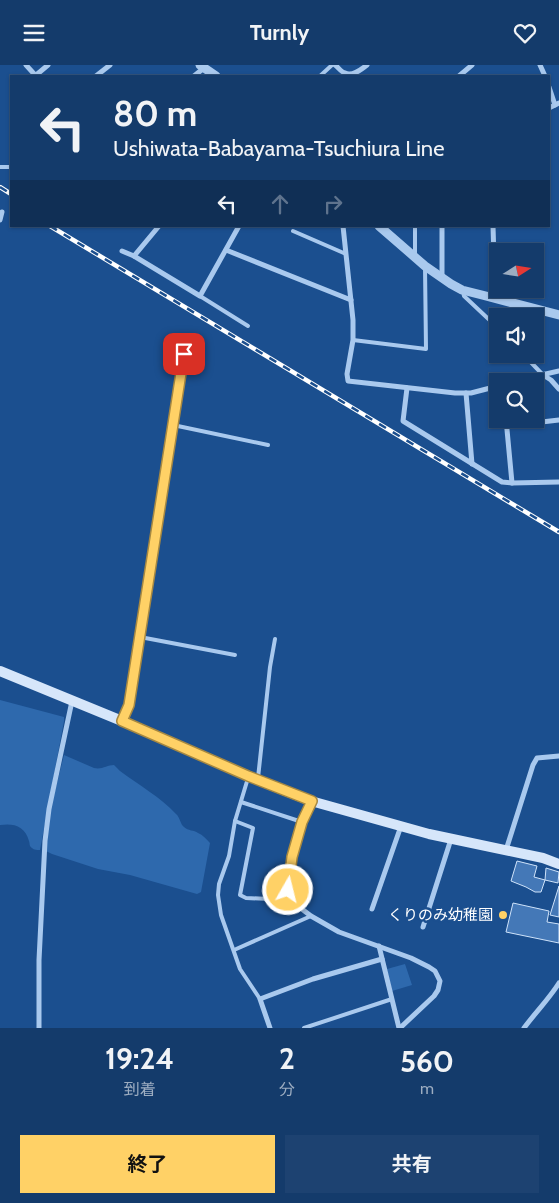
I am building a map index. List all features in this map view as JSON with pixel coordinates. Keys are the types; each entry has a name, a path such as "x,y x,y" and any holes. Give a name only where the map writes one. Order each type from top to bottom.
{"main road":[{"path":"0,671 312,801 451,839 559,863"}],"street":[{"path":"26,65 35,75"},
{"path":"37,75 48,65"},
{"path":"97,75 110,65"},
{"path":"334,65 348,74 361,70 367,65"},
{"path":"460,75 472,65"},
{"path":"202,66 215,75"},
{"path":"550,89 557,104"},
{"path":"0,220 2,212"},
{"path":"134,256 158,227"},
{"path":"122,251 134,256 200,296 238,227"},
{"path":"343,227 354,321 347,374 348,381 455,393 471,393 489,388"},
{"path":"380,227 425,267 462,289 559,315"},
{"path":"442,227 442,278"},
{"path":"493,227 494,243"},
{"path":"226,250 351,300"},
{"path":"544,375 559,371"},
{"path":"544,376 559,389"},
{"path":"407,388 403,421 472,464 502,482 559,482"},
{"path":"466,393 472,464"},
{"path":"544,422 559,420"},
{"path":"507,428 512,483"},
{"path":"39,1028 39,960 49,809 72,701"},
{"path":"506,851 533,765 537,758 559,756"},
{"path":"312,801 302,822 292,857 287,893 290,900 311,916 339,932 379,946 411,958 435,971 440,981 438,990 400,1028 379,946"},
{"path":"372,909 401,826"},
{"path":"423,927 451,839"},
{"path":"270,1028 260,999 313,979 382,959"},
{"path":"524,1028 559,983"}],"lane":[{"path":"321,75 334,65"},
{"path":"415,227 415,258"},
{"path":"293,231 346,254"},
{"path":"353,340 426,349 425,267"},
{"path":"462,289 464,296 489,320"},
{"path":"200,296 248,326"},
{"path":"122,721 129,705 186,337"},
{"path":"532,363 541,373"},
{"path":"173,425 268,445"},
{"path":"140,637 235,655"},
{"path":"260,999 240,969 221,915 218,895 219,884 229,856 235,821 241,801 253,778 275,639"},
{"path":"241,801 302,822"},
{"path":"235,821 253,828 240,895 246,898 290,900"},
{"path":"234,950 311,916"},
{"path":"304,1028 392,999"}],"shaded area":[{"path":"0,700 64,717 40,850 35,850 30,846 27,836 22,829 14,825 0,825"},
{"path":"64,755 94,768 114,765 170,808 186,828 201,835 210,843 201,892 197,894 130,875 98,869 46,851 51,807"},
{"path":"405,964 412,985 392,991 387,969"}],"building":[{"path":"517,861 537,866 534,877 545,880 541,892 535,892 511,881"},
{"path":"546,868 559,872 558,883 545,880"},
{"path":"559,886 559,917 550,915"},
{"path":"513,903 549,911 547,922 559,924 559,943 506,932"}],"railway":[{"path":"0,187 10,193"},
{"path":"52,227 559,532"}],"place":[{"name":"くりのみ幼稚園","path":"503,915"}],"route":[{"path":"184,354 129,705 122,721 248,776 312,801 302,822 292,857 288,890"}]}
